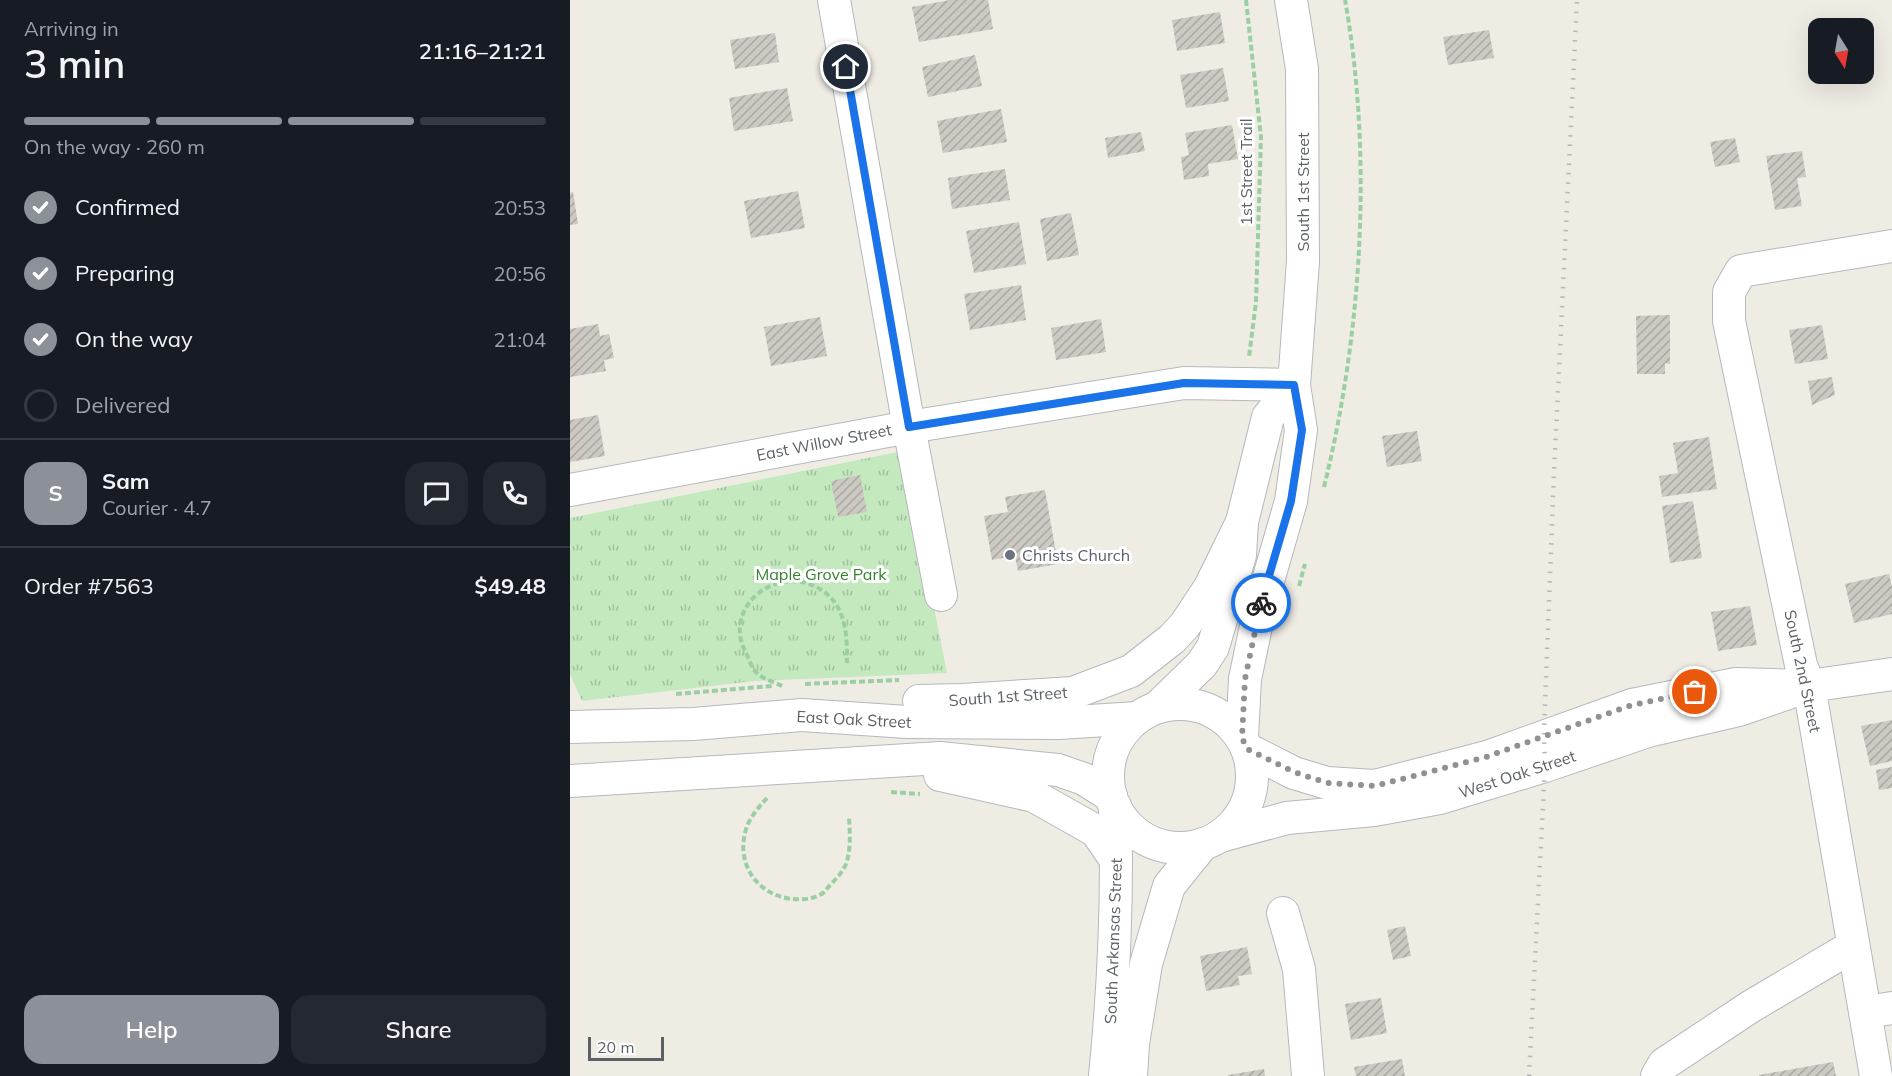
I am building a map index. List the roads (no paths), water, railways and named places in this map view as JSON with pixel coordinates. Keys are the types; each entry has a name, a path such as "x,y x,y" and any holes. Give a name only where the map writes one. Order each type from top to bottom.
{"street":[{"path":"834,0 941,595"},
{"name":"South 1st Street","path":"1244,743 1245,679 1256,623 1291,501 1302,430 1294,385 1303,261 1302,69 1291,0"},
{"name":"South 2nd Street","path":"1876,1076 1878,1010 1853,946 1809,686 1801,665 1729,321 1729,292 1741,271 1892,246"},
{"name":"East Willow Street","path":"570,490 909,427 1184,383 1294,385"},
{"name":"South 1st Street","path":"1148,713 1202,664 1213,647 1240,555 1242,522 1268,417 1294,385"},
{"name":"South 1st Street","path":"802,714 912,701 1073,693 1131,671 1185,626 1210,587 1242,522"},
{"name":"West Oak Street","path":"1244,743 1294,772 1327,783 1375,786 1486,757 1632,705 1737,684 1809,686 1892,674"},
{"name":"West Oak Street","path":"1212,840 1287,818 1374,810 1440,798 1545,766 1648,730 1739,710 1809,686"},
{"path":"1177,704 1196,706 1214,712 1230,724 1244,743 1252,768 1249,797 1235,823 1212,840 1182,848 1161,845 1142,837 1126,823 1113,801 1108,775 1112,753 1122,734 1148,713 1177,704"},
{"name":"East Oak Street","path":"570,727 693,724 802,714 942,722 1059,723 1148,713"},
{"path":"882,777 940,758 1058,770 1084,779 1113,801"},
{"path":"570,781 882,777 1034,796 1096,831 1116,860"},
{"name":"South Arkansas Street","path":"1105,1076 1113,988 1116,860 1113,801"},
{"name":"South Arkansas Street","path":"1131,1076 1133,1044 1146,964 1169,886 1212,840"},
{"path":"1283,913 1299,969 1308,1076"},
{"path":"1657,1076 1664,1064 1683,1051 1750,1007 1853,946"}],"railway":[{"path":"1529,1076 1545,766 1544,730 1554,473 1577,0"}],"place":[{"name":"Christs Church","path":"1010,555"}],"park label":[{"name":"Maple Grove Park","path":"821,574"}]}
